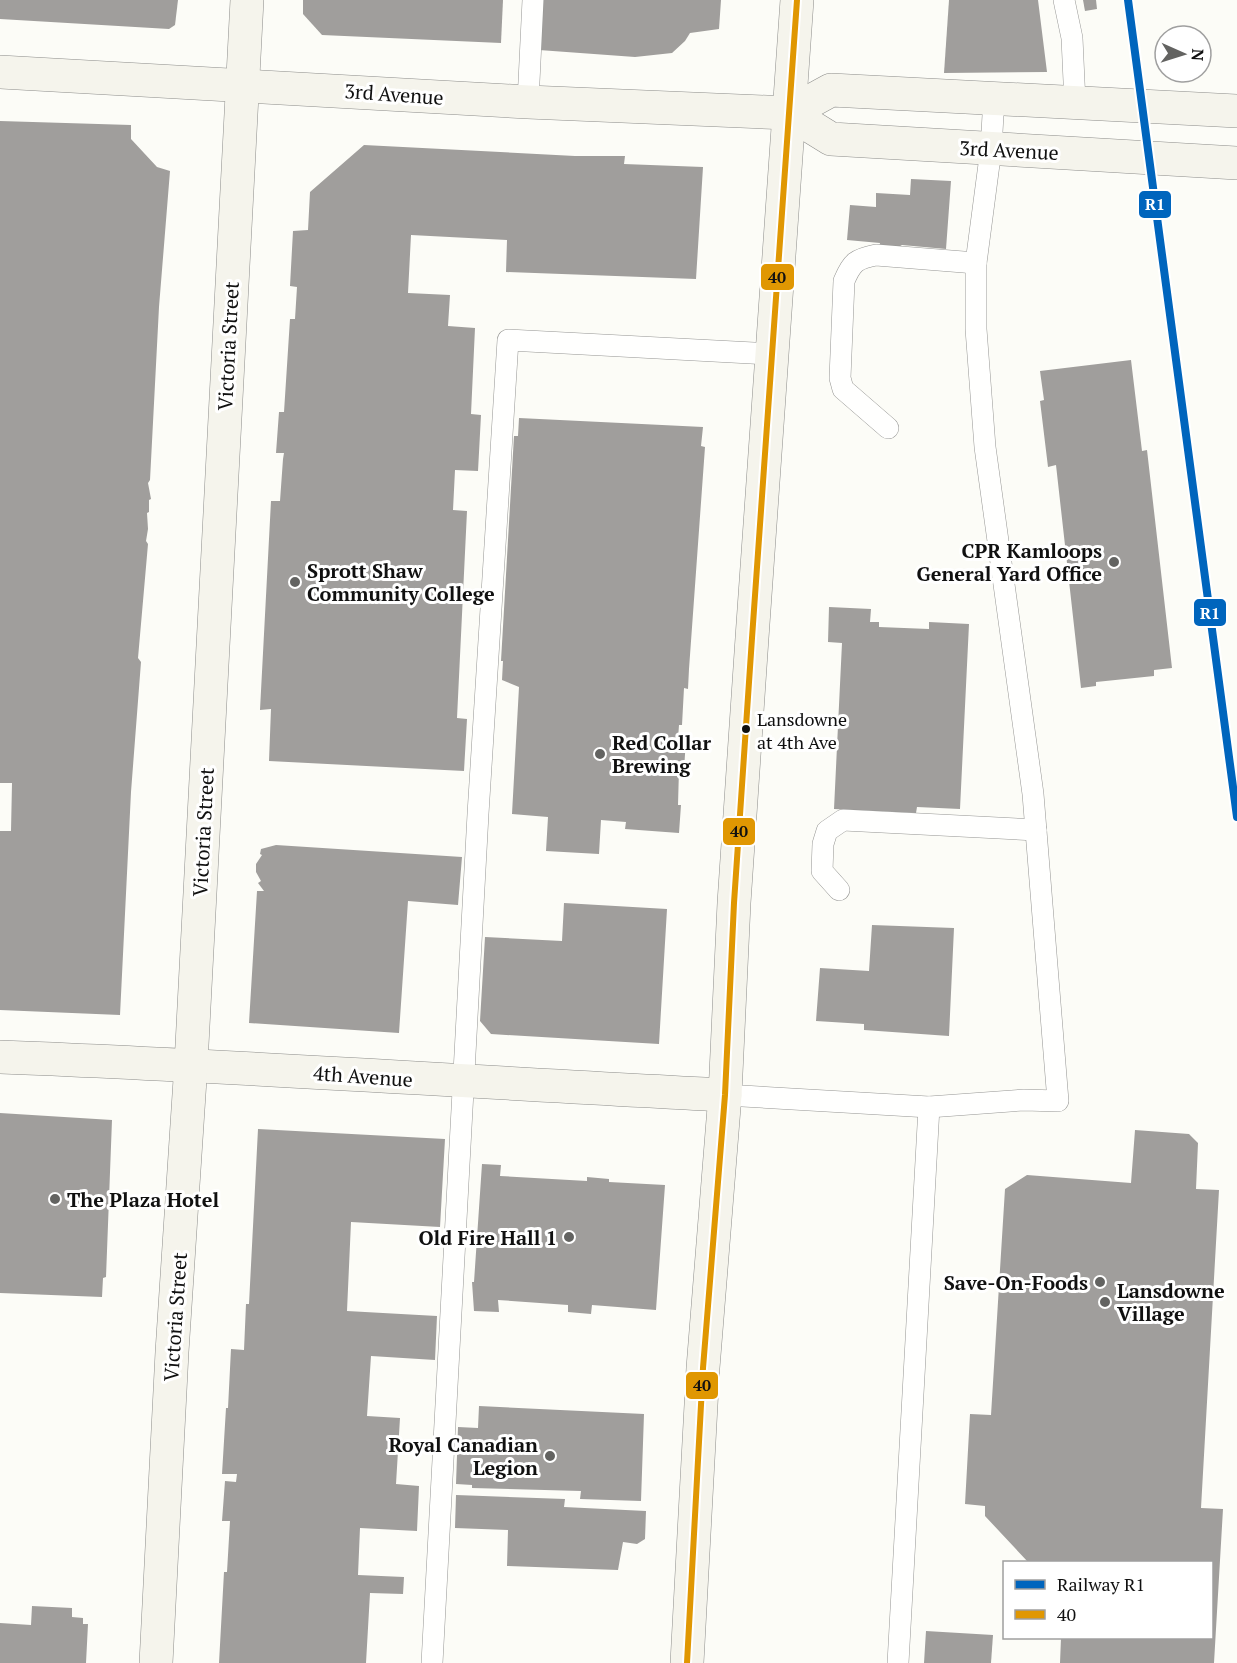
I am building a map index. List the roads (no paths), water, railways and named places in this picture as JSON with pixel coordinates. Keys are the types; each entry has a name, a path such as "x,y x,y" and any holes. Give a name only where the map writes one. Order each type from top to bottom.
{"street":[{"name":"Victoria Street","path":"156,1663 172,1352 191,1064 247,0"},
{"path":"687,1663 703,1368 725,1095 734,903 797,0"},
{"name":"3rd Avenue","path":"0,72 528,102 789,113 831,140 1237,163"},
{"path":"789,113 831,90 1237,111"},
{"name":"4th Avenue","path":"0,1057 191,1064 463,1082 725,1095"}],"lane":[{"path":"528,102 533,0"},
{"path":"1064,0 1072,38 1075,103"},
{"path":"725,1095 929,1107 1024,1100 1058,1101 1033,794 985,447 976,329 976,262 991,149 994,98"},
{"path":"888,428 843,389 840,378 844,281 850,267 861,258 876,255 976,262"},
{"path":"432,1663 463,1082 508,340 771,354"},
{"path":"839,890 822,871 823,844 827,831 843,820 1036,830"},
{"path":"898,1663 929,1107"}],"rail line":[{"name":"R1","path":"1128,0 1237,817"}],"place":[{"name":"CPR Kamloops General Yard Office","path":"1114,562"},
{"name":"Sprott Shaw Community College","path":"295,582"},
{"name":"Lansdowne at 4th Ave","path":"746,729"},
{"name":"Red Collar Brewing","path":"600,754"},
{"name":"The Plaza Hotel","path":"55,1199"},
{"name":"Old Fire Hall 1","path":"569,1237"},
{"name":"Save-On-Foods","path":"1100,1282"},
{"name":"Lansdowne Village","path":"1105,1302"},
{"name":"Royal Canadian Legion","path":"550,1456"}]}
